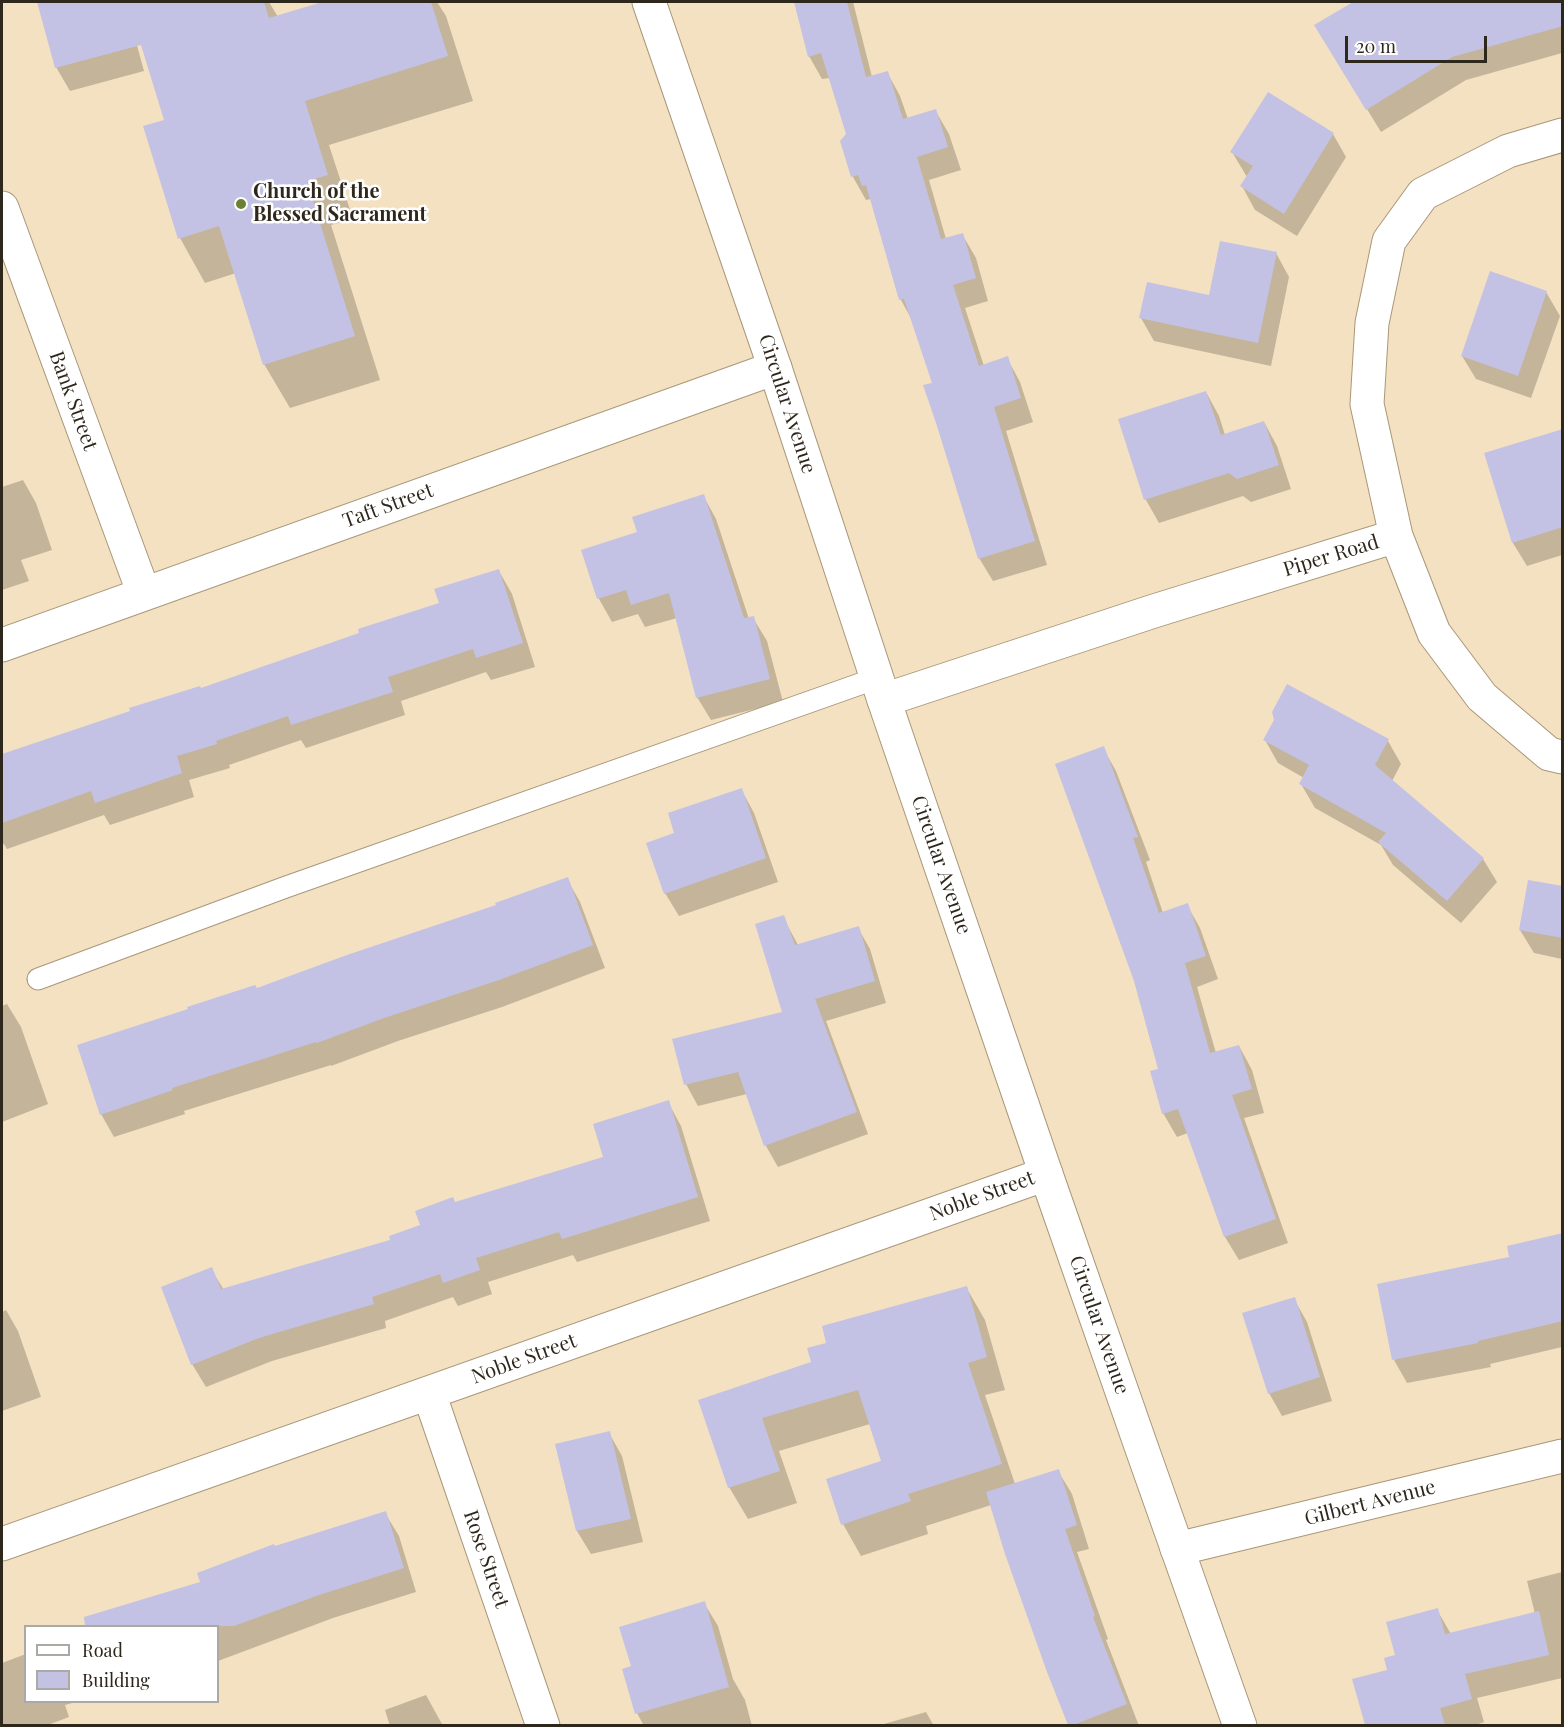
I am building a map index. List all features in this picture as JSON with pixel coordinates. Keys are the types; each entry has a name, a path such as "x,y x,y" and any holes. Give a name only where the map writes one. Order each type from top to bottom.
{"street":[{"name":"Circular Avenue","path":"649,2 775,368 881,689 1046,1174 1240,1725"},
{"name":"Piper Road","path":"881,689 1154,611 1396,536 1367,404 1372,323 1389,241 1423,194 1508,151 1563,135"},
{"name":"Bank Street","path":"2,208 144,594"},
{"name":"Taft Street","path":"2,645 775,368"},
{"path":"1396,536 1434,633 1482,697 1550,754 1563,757"},
{"name":"Noble Street","path":"2,1544 1046,1174"},
{"name":"Rose Street","path":"429,1392 543,1725"},
{"name":"Gilbert Avenue","path":"1177,1549 1563,1456"}],"lane":[{"path":"38,979 286,887 881,689"}],"building":[{"name":"Church of the Blessed Sacrament","path":"37,2 264,2 269,18 322,2 431,2 448,56 305,101 328,175 307,181 355,336 263,365 219,226 178,239 143,126 164,120 141,45 55,68"},
{"path":"794,2 847,2 866,77 888,71 903,119 936,109 948,147 917,157 941,239 963,233 976,278 953,285 979,366 1008,356 1021,398 994,407 1035,541 978,559 923,385 932,383 904,299 899,300 866,185 862,186 858,175 851,177 840,141 846,134 821,53 808,57"},
{"path":"1353,2 1563,2 1563,26 1452,57 1366,110 1314,25"},
{"path":"1268,92 1334,133 1284,214 1240,186 1253,166 1230,152"},
{"path":"1220,241 1277,252 1258,343 1139,318 1147,282 1209,295"},
{"path":"1490,271 1547,291 1518,376 1461,356"},
{"path":"1206,391 1221,435 1264,421 1279,465 1237,479 1229,473 1144,500 1118,419"},
{"path":"1563,429 1563,527 1512,543 1484,453"},
{"path":"704,494 744,618 754,616 770,679 696,698 669,593 631,605 626,590 597,599 581,550 637,532 632,517"},
{"path":"499,569 523,643 476,658 473,649 388,677 393,692 291,725 288,716 216,741 217,744 177,756 182,773 95,803 91,791 2,823 2,754 130,711 129,708 200,686 201,688 359,633 358,629 439,603 434,589"},
{"path":"1287,684 1389,739 1375,765 1484,858 1447,901 1378,842 1386,833 1299,784 1309,765 1263,740 1274,720 1272,712"},
{"path":"1104,746 1138,837 1133,838 1159,913 1188,903 1206,956 1185,963 1210,1053 1239,1045 1252,1089 1232,1095 1276,1219 1224,1237 1178,1109 1162,1114 1150,1071 1158,1069 1134,981 1055,764"},
{"path":"742,788 766,858 664,894 646,843 674,833 668,813"},
{"path":"568,877 593,945 317,1043 172,1088 173,1090 100,1115 77,1045 255,985 257,988 496,905 495,903"},
{"path":"1528,880 1563,886 1563,938 1519,930"},
{"path":"784,915 795,945 859,926 875,981 815,999 857,1112 764,1146 738,1072 684,1085 672,1039 782,1012 755,924"},
{"path":"669,1100 698,1197 562,1239 559,1232 476,1258 480,1270 443,1283 440,1274 372,1297 374,1304 259,1338 191,1365 161,1287 212,1267 221,1289 390,1240 389,1236 420,1225 415,1211 453,1197 455,1202 603,1157 593,1124"},
{"path":"1563,1233 1563,1321 1478,1341 1478,1343 1392,1360 1377,1284 1509,1257 1507,1246"},
{"path":"967,1286 987,1357 968,1363 1002,1464 908,1494 911,1501 841,1525 826,1479 881,1461 858,1390 762,1418 780,1471 728,1488 698,1400 811,1362 807,1348 826,1343 822,1326"},
{"path":"1295,1297 1320,1377 1268,1394 1242,1313"},
{"path":"610,1431 631,1519 576,1531 555,1444"},
{"path":"1059,1469 1077,1525 1065,1529 1095,1616 1093,1617 1127,1704 1073,1725 1068,1725 1047,1672 1005,1554 986,1492"},
{"path":"386,1511 404,1568 319,1595 234,1626 85,1625 84,1617 200,1582 197,1573 274,1544 275,1546"},
{"path":"705,1601 729,1687 635,1714 622,1669 631,1666 619,1627"},
{"path":"1438,1608 1445,1634 1539,1611 1549,1655 1465,1674 1472,1699 1440,1708 1445,1725 1365,1725 1352,1679 1387,1670 1384,1658 1395,1655 1386,1622"}],"place":[{"name":"Church of the Blessed Sacrament","path":"241,204"}]}
